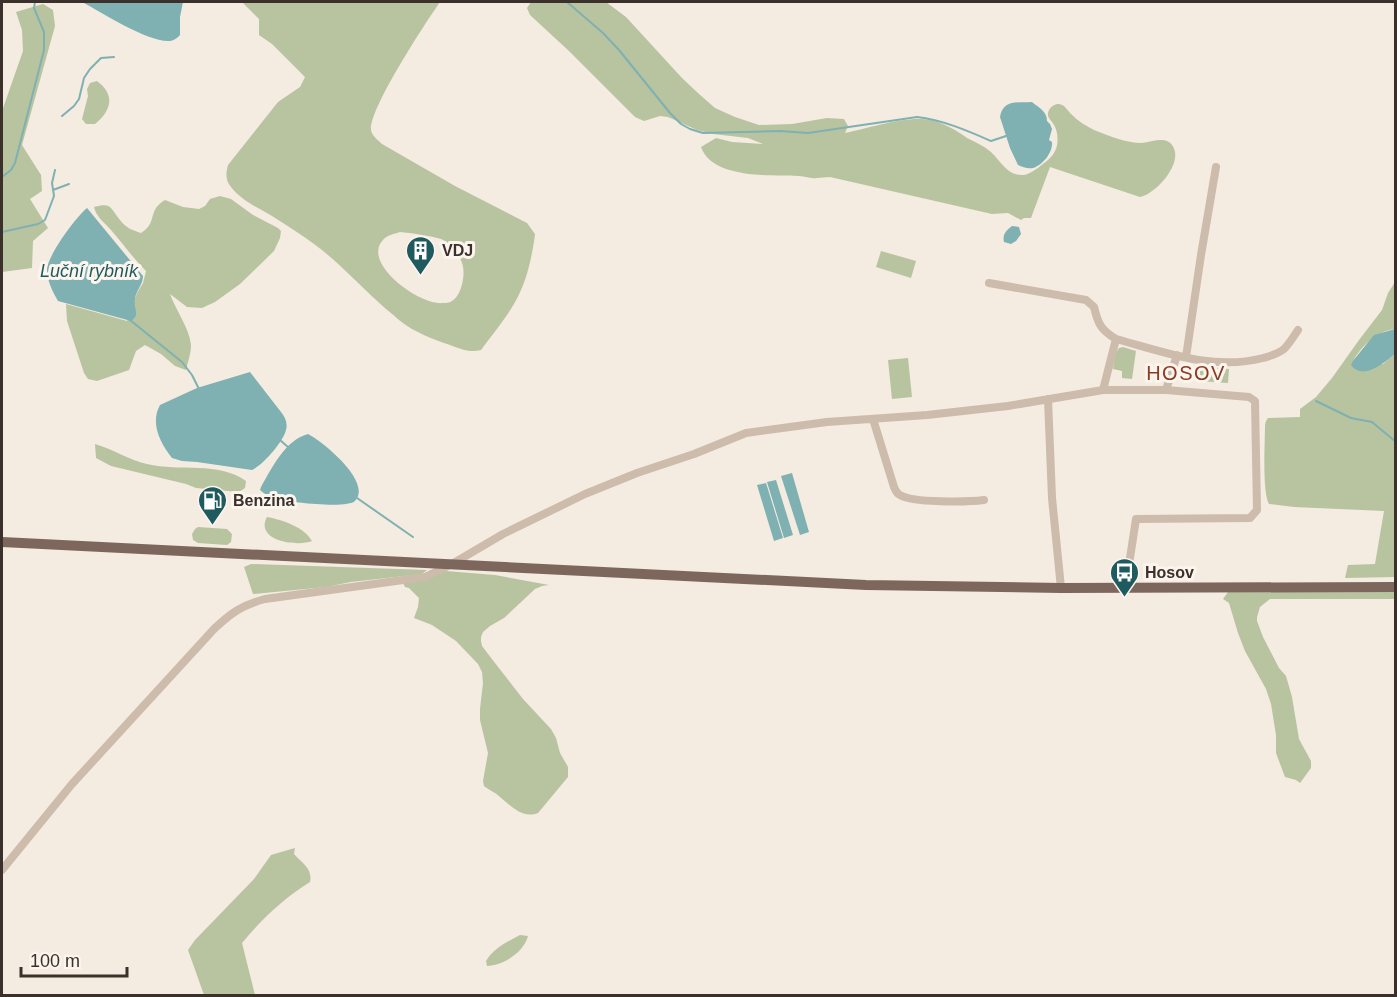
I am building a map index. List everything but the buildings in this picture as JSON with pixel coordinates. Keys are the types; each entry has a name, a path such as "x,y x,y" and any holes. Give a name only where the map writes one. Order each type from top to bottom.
{"main road":[{"path":"2,542 866,585 1061,588 1395,587"}],"street":[{"path":"1166,390 1181,356 1216,167"},
{"path":"988,283 1086,300 1094,307 1101,328 1116,339 1213,363 1233,364 1274,355 1285,348 1298,330"},
{"path":"1103,390 1116,339"},
{"path":"2,870 72,784 230,615 249,603 425,577 503,534 585,494 746,433 827,422 927,415 1008,406 1103,390 1166,390 1249,397 1255,401 1257,510 1250,518 1136,519 1130,558 1122,587"},
{"path":"1048,399 1052,498 1061,588"},
{"path":"873,419 894,488 901,496 912,499 969,502 984,500"}],"green space":[{"path":"242,2 440,2 388,86 373,119 371,130 382,144 455,186 527,223 535,234 532,255 518,298 481,350 462,349 408,327 324,251 245,200 229,184 226,176 228,165 278,102 300,87 305,77 272,44 259,35 259,19","holes":["400,232 441,239 456,252 462,263 463,278 461,289 452,301 449,303 433,302 421,298 396,281 386,271 380,260 378,249 386,237"]},
{"path":"531,2 606,2 626,17 682,78 715,108 759,125 792,124 827,118 844,119 848,126 845,133 911,119 930,120 950,127 982,146 991,152 1008,171 1023,175 1036,169 1054,153 1057,134 1048,113 1053,106 1061,104 1085,125 1112,137 1136,143 1162,140 1169,142 1175,152 1175,160 1161,184 1147,195 1140,197 1050,167 1031,218 1021,220 1008,213 992,214 830,177 758,175 729,170 717,165 707,157 701,147 716,138 732,142 763,144 748,138 697,130 668,117 660,116 644,121 635,117 530,15 527,8"},
{"path":"43,4 53,10 55,26 22,145 41,175 42,191 30,199 48,228 33,241 32,268 2,272 2,111 23,51 22,30 16,12"},
{"path":"97,81 107,92 108,108 95,124 86,124 82,119 88,96 87,89 90,83"},
{"path":"220,196 231,199 281,231 274,251 240,284 215,302 202,308 187,307 170,294 190,338 191,345 186,370 175,366 161,354 145,345 136,351 129,370 97,381 88,379 67,321 66,304 127,321 146,271 99,217 94,207 104,205 110,207 125,225 141,233 149,225 156,208 165,200 183,207 199,209 205,206 210,199"},
{"path":"881,251 916,261 911,278 876,267"},
{"path":"1395,282 1395,329 1381,333 1369,341 1351,365 1383,364 1395,354 1395,577 1345,578 1348,565 1375,564 1384,511 1269,504 1265,478 1265,425 1268,418 1300,417 1300,409 1316,397 1332,378 1382,310"},
{"path":"1119,348 1136,351 1132,379 1122,378 1122,371 1113,369 1115,354"},
{"path":"908,358 912,397 892,399 888,360"},
{"path":"1200,366 1229,369 1228,383 1199,381"},
{"path":"95,444 147,464 223,471 246,481 245,488 239,492 196,488 111,466 96,458"},
{"path":"267,517 298,528 312,541 297,543 272,537 265,525"},
{"path":"198,527 227,529 232,534 231,542 227,545 198,543 193,540 192,534"},
{"path":"251,564 427,570 422,574 253,594 244,567"},
{"path":"446,571 495,575 549,585 535,589 504,618 483,632 481,637 482,646 523,699 551,729 568,767 568,777 538,813 527,814 517,811 484,786 488,753 480,720 482,672 478,664 456,641 432,625 414,618 419,598 403,583"},
{"path":"1228,592 1395,592 1395,599 1270,599 1260,607 1257,621 1279,668 1286,676 1299,739 1311,761 1311,768 1300,783 1285,777 1276,753 1276,735 1271,704 1266,689 1245,651 1229,603 1223,599"},
{"path":"295,848 294,854 310,873 310,882 273,910 242,943 255,995 204,995 188,950 254,879 271,855"},
{"path":"520,935 528,936 517,953 500,964 487,966 486,961 493,952"}],"water":[{"path":"82,2 183,2 180,35 174,40 159,40 125,26"},
{"path":"1017,102 1032,102 1044,112 1050,124 1052,129 1049,140 1052,146 1044,161 1033,168 1025,168 1018,165 1000,117 1004,107 1008,105"},
{"name":"Luční rybník","path":"87,208 143,276 135,299 136,316 131,321 58,301 51,286 48,278 48,264 70,228"},
{"path":"1012,226 1019,227 1021,234 1011,244 1004,242 1004,237"},
{"path":"1395,329 1395,354 1379,366 1367,371 1361,371 1351,365 1374,335"},
{"path":"250,372 286,420 287,427 284,435 272,453 252,470 172,458 156,426 160,405 197,388"},
{"path":"308,434 334,453 352,473 359,493 355,501 330,505 292,502 274,498 260,490 286,448 292,442"},
{"path":"792,473 809,532 800,535 781,476"},
{"path":"776,480 793,535 784,538 767,482"},
{"path":"766,483 783,538 774,541 757,485"}],"waterway":[{"path":"2,177 11,170 15,163 44,50 44,32 34,8 35,2"},
{"path":"567,2 619,50 681,124 703,133 780,131 808,133 917,117 946,123 991,141 1006,136"},
{"path":"62,116 79,99 84,78 90,69 101,58 114,57"},
{"path":"2,232 38,224 45,220 54,196 52,183 55,170"},
{"path":"53,190 69,184"},
{"path":"130,320 182,362 199,389"},
{"path":"1316,401 1351,418 1372,422 1396,442"},
{"path":"280,440 289,448"},
{"path":"357,498 413,537"}],"place":[{"name":"VDJ","path":"421,276"},
{"name":"Benzina","path":"212,526"},
{"name":"Hosov","path":"1124,598"}],"district":[{"name":"HOSOV","path":"1186,373"}]}
